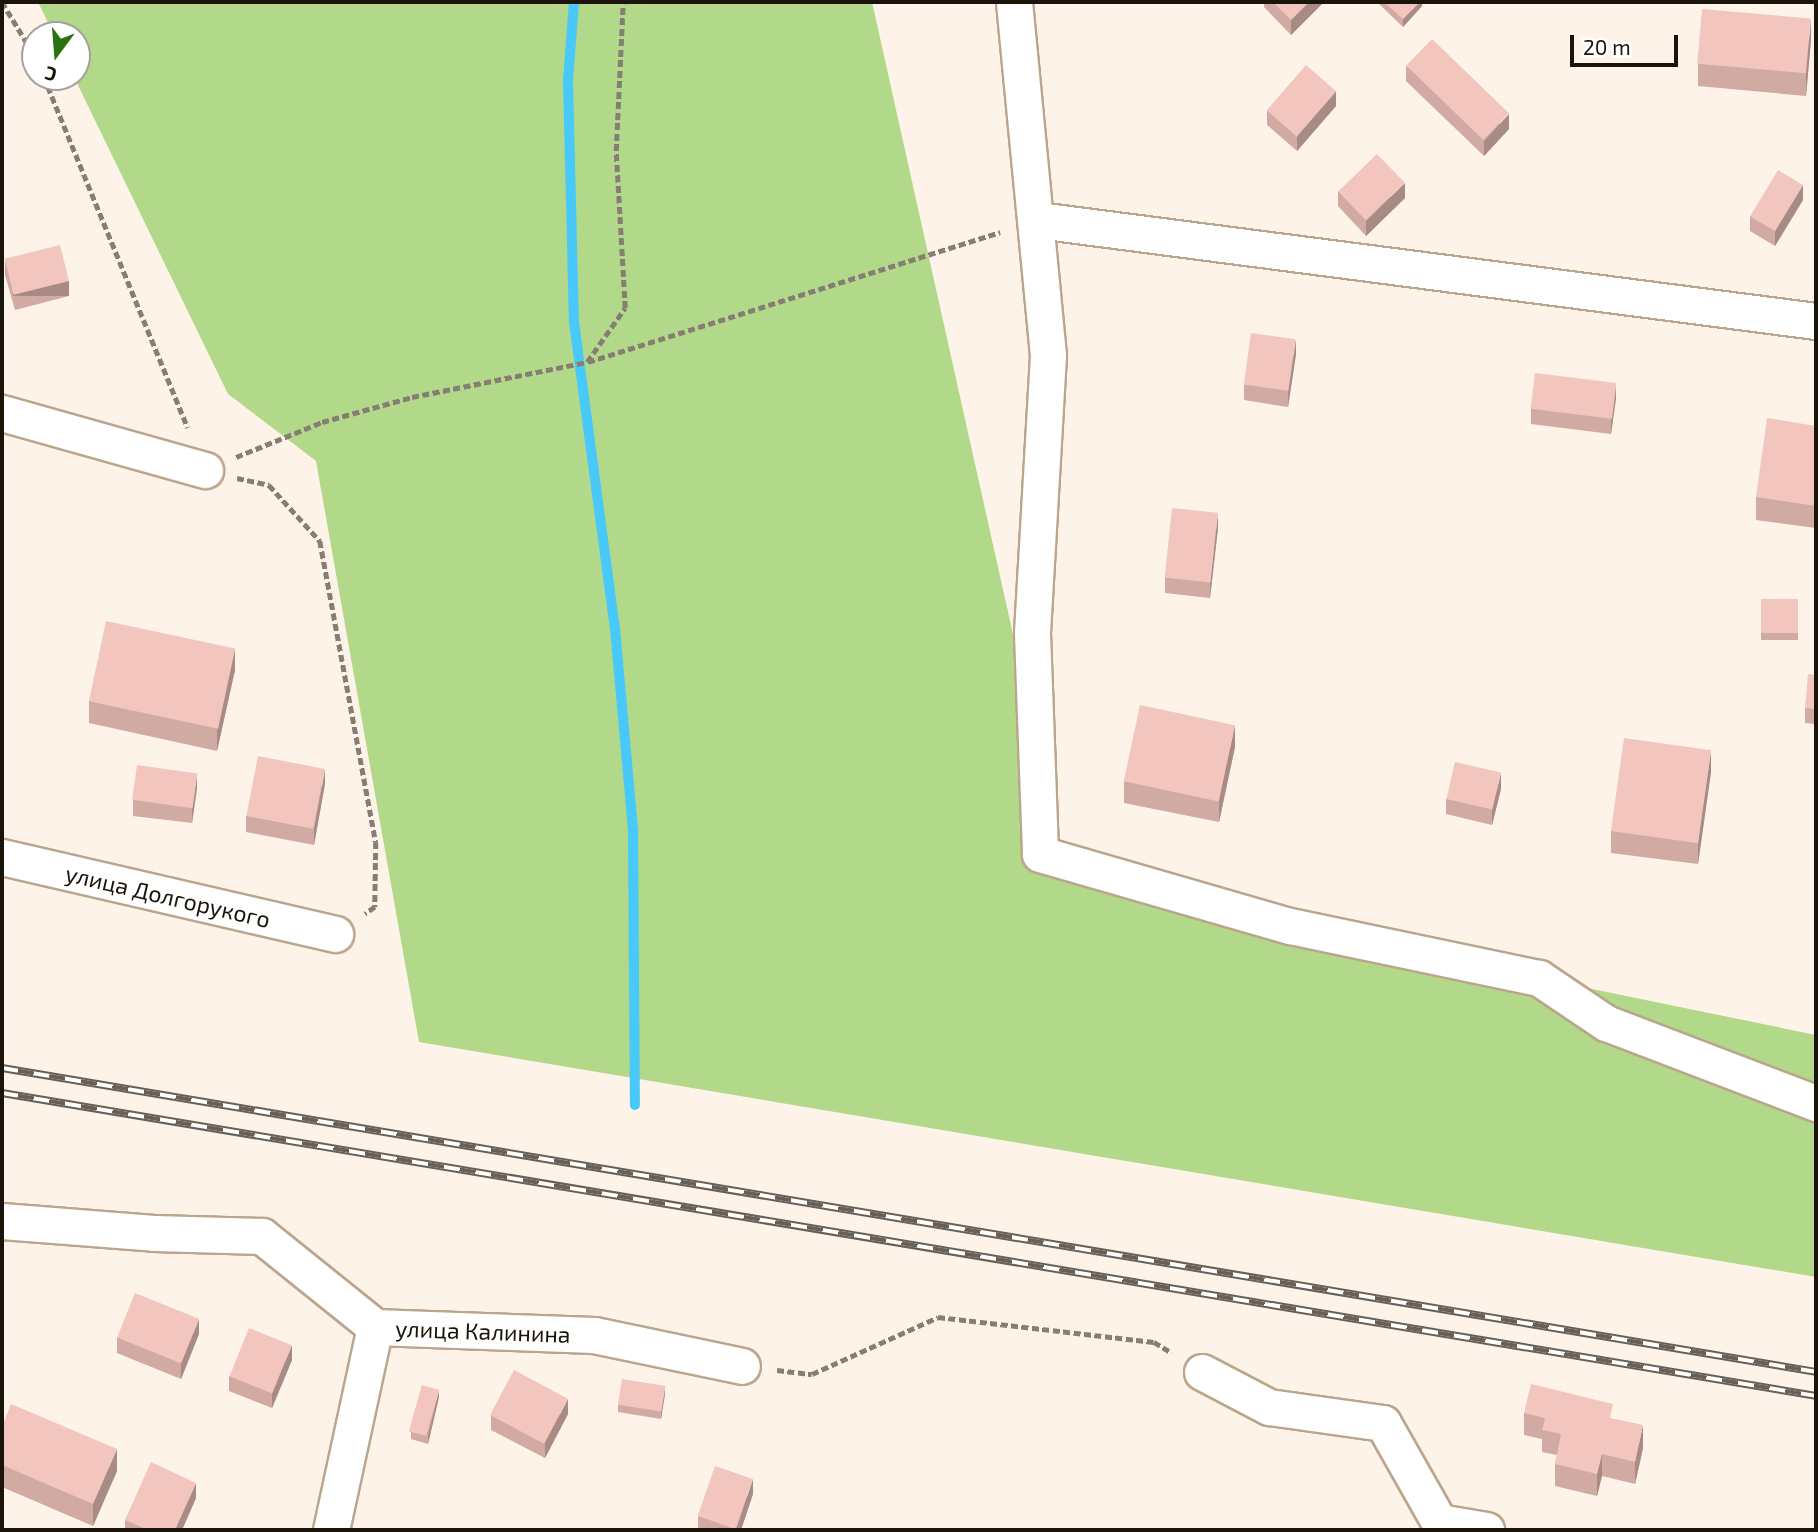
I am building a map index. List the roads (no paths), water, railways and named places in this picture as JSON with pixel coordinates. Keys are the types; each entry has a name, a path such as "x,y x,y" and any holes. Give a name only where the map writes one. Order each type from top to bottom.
{"street":[{"path":"1014,2 1038,220 1048,355 1032,633 1040,854 1290,926 1539,978 1606,1023 1816,1103"},
{"path":"1038,220 1816,321"},
{"path":"2,413 205,470"},
{"name":"улица Долгорукого","path":"2,857 335,934"},
{"name":"улица Калинина","path":"2,1221 155,1234 262,1236 375,1327 594,1335 742,1366"},
{"path":"331,1530 375,1327"},
{"path":"1202,1372 1269,1408 1383,1423 1439,1522 1486,1530"}],"waterway":[{"path":"574,2 568,80 574,322 615,628 633,831 635,1105"}],"railway":[{"path":"2,1068 1816,1372"},
{"path":"2,1093 1816,1396"}]}
